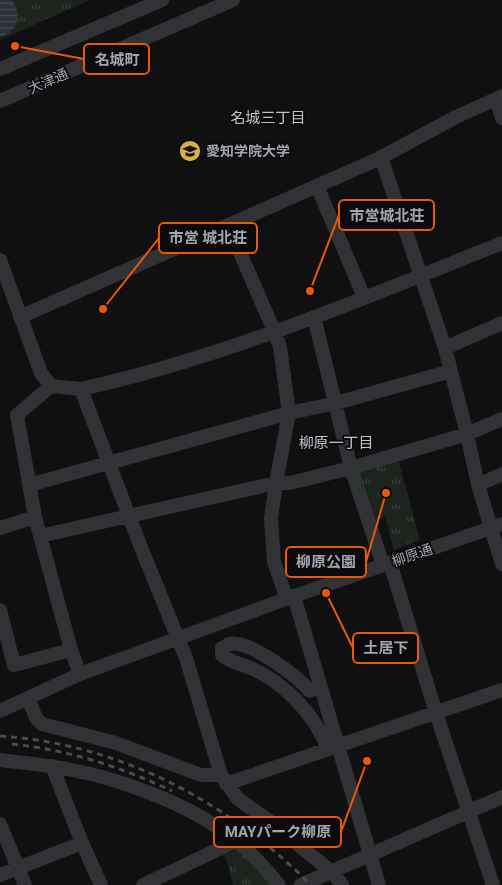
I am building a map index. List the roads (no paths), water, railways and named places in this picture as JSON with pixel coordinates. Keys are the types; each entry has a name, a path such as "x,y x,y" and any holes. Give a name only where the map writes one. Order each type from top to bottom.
{"street":[{"path":"0,69 162,0"},
{"name":"大津通","path":"0,101 232,0"},
{"path":"20,317 318,186 381,157 456,117 499,97 502,118"},
{"path":"381,157 445,348 478,485 497,526 502,564"},
{"path":"318,186 364,297"},
{"path":"228,226 280,347 289,414 271,518 274,562 291,597 333,747 379,885"},
{"path":"80,674 35,517 17,415 51,386 81,389 127,379 275,332 502,243"},
{"path":"0,260 41,373 51,386"},
{"path":"314,317 351,468 386,564 495,884"},
{"path":"445,348 502,323"},
{"path":"29,485 451,372"},
{"path":"81,389 186,658 224,779 238,799 268,820 333,872 342,885"},
{"path":"40,536 276,483 290,483 351,468 467,434 502,419"},
{"path":"478,485 502,474"},
{"path":"0,528 35,517"},
{"name":"柳原通","path":"0,711 80,674 291,597 497,526"},
{"path":"0,610 14,664 72,650"},
{"path":"316,689 304,684 288,670 262,654 242,646 230,644 222,648 222,655 228,660 254,669 270,678 300,704 333,747"},
{"path":"300,704 316,689"},
{"path":"28,698 36,718 42,724 116,743 201,775 224,779 333,747 502,690"},
{"path":"0,760 52,766 109,778 148,793 210,823 236,841 252,854 279,885"},
{"path":"52,766 82,843 101,885"},
{"path":"302,885 502,797"},
{"path":"0,824 25,885"},
{"path":"143,885 236,841"},
{"path":"0,875 82,843"}],"railway":[{"path":"0,736 44,741 87,751 129,765 169,782 207,803 244,827 311,885"},
{"path":"12,744 74,755 134,774 172,791"}],"place":[{"name":"名城町","path":"15,46"},
{"name":"愛知学院大学","path":"190,151"},
{"name":"市営城北荘","path":"310,291"},
{"name":"市営 城北荘","path":"103,309"},
{"name":"柳原公園","path":"386,493"},
{"name":"土居下","path":"326,593"},
{"name":"MAYパーク柳原","path":"367,761"}],"district":[{"name":"名城三丁目","path":"268,118"},
{"name":"柳原一丁目","path":"336,443"}]}
